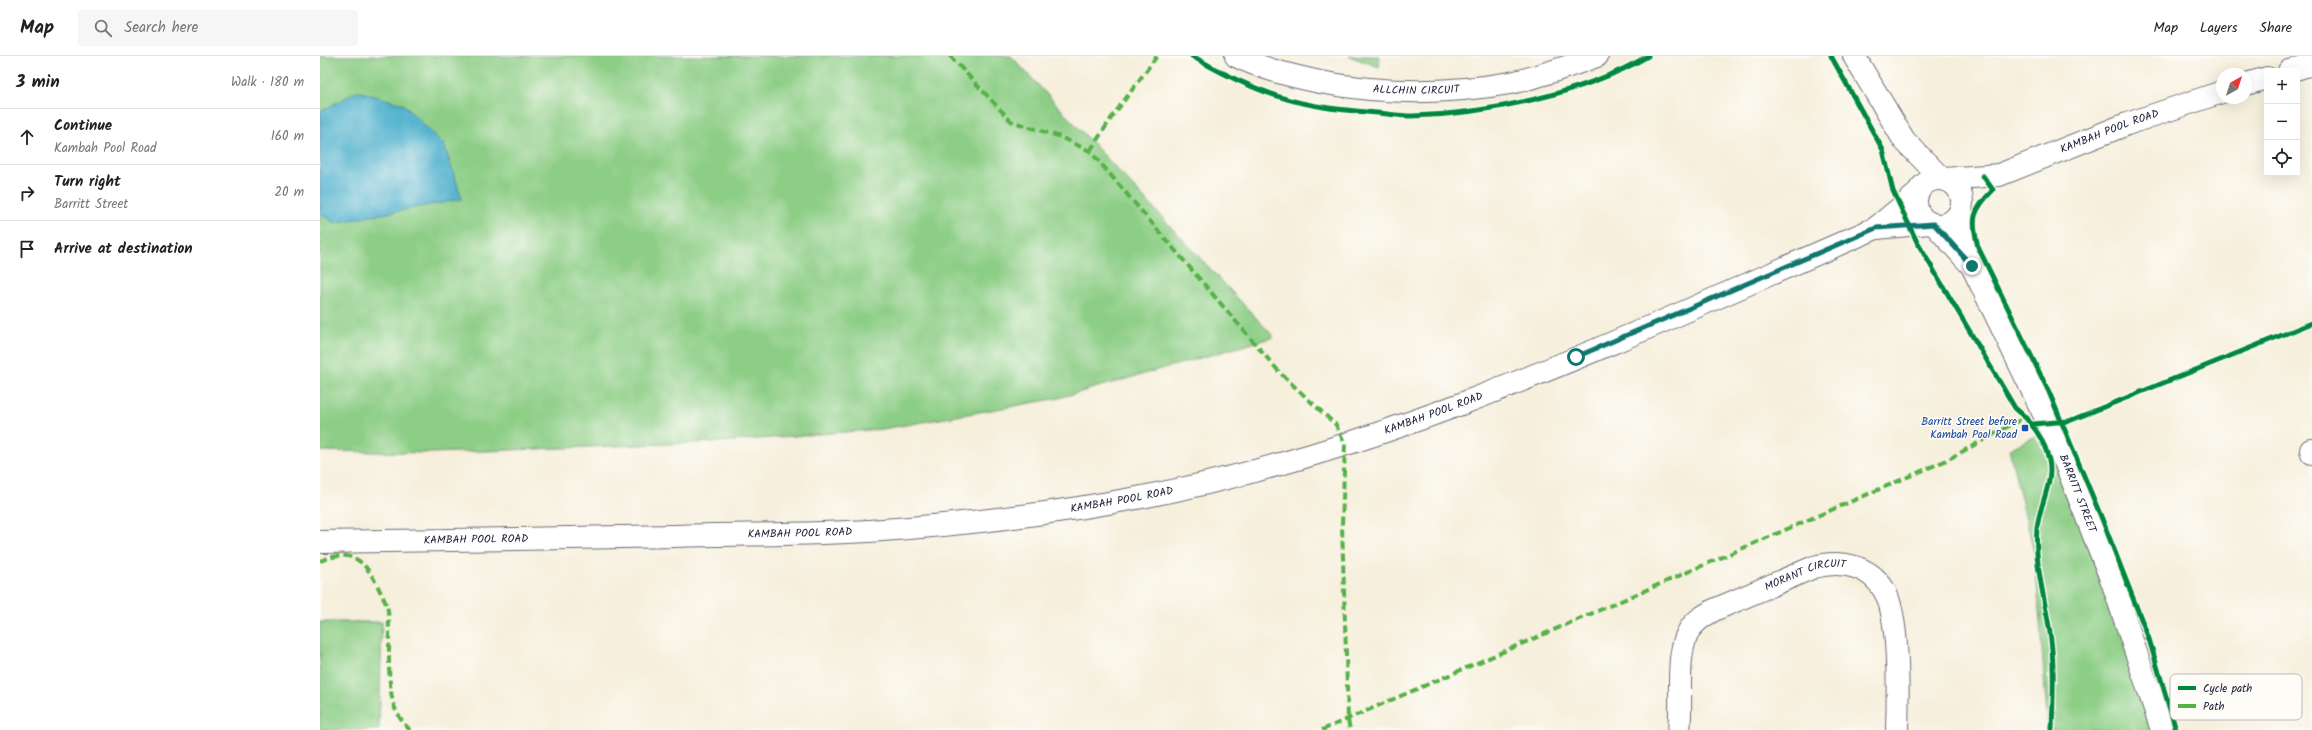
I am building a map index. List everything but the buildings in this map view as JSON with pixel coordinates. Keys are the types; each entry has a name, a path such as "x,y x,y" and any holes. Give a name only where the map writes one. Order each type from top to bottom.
{"street":[{"name":"ALLCHIN CIRCUIT","path":"1236,56 1295,77 1351,88 1389,92 1452,91 1511,82 1546,73 1597,56"},
{"path":"1854,56 1904,140 1943,179 1958,188 1961,195 1961,207 1952,221 1945,224 1932,224 1918,211 1916,204 1917,194 1904,140"},
{"path":"2299,68 2312,64"},
{"path":"2252,82 2264,79"},
{"name":"KAMBAH POOL ROAD","path":"1943,179 1999,175 2127,124 2216,94"},
{"name":"KAMBAH POOL ROAD","path":"1961,207 1999,175"},
{"path":"1917,194 1928,181 1943,179"},
{"name":"KAMBAH POOL ROAD","path":"320,542 865,531 984,522 1145,496 1256,470 1411,422 1576,357 1876,228 1917,194"},
{"name":"BARRITT STREET","path":"1961,207 1972,266 2056,439 2113,584 2162,730"},
{"name":"KAMBAH POOL ROAD","path":"1876,228 1932,224"},
{"name":"BARRITT STREET","path":"1932,224 1972,266"},
{"name":"MORANT CIRCUIT","path":"1679,730 1682,712 1681,650 1690,629 1701,617 1814,567 1845,564 1864,570 1872,576 1884,591 1891,610 1897,669 1896,730"}],"green space":[{"path":"320,56 1011,56 1274,337 1059,398 883,429 719,442 431,453 320,451"},
{"path":"1349,56 1380,56 1379,67"},
{"path":"2044,432 2117,613 2153,730 2048,730 2035,556 2009,449"},
{"path":"320,622 382,622 379,730 320,730"}],"water":[{"path":"357,91 403,104 444,145 462,199 334,223 320,213 320,112"}],"marked path":[{"path":"950,56 1011,121 1058,136 1090,151 1281,374 1336,425 1345,444 1342,525 1348,720 1350,730"},
{"path":"1090,151 1112,117 1157,56"},
{"path":"1322,730 1947,460 2018,421 2029,423"},
{"path":"320,561 331,557 349,556 363,564 374,579 387,605 388,611 389,668 393,702 400,718 410,730"}],"cycle path":[{"path":"1192,56 1244,83 1289,100 1340,109 1412,116 1471,111 1533,100 1594,81 1648,56"},
{"path":"1831,56 1883,150 1893,191 1917,242 2015,408 2036,431 2047,452 2050,477 2038,520 2036,541 2038,568 2053,657 2052,730"},
{"path":"1983,176 1993,190 1981,204 1975,216 1974,229 1978,247 2049,392 2102,519 2149,639 2170,710"},
{"path":"2033,424 2069,421 2312,323"},
{"path":"2173,720 2176,730"}],"place":[{"name":"Barritt Street before Kambah Pool Road","path":"2025,428"}],"route":[{"path":"1576,357 1876,228 1930,223 1934,224 1972,266"}]}
